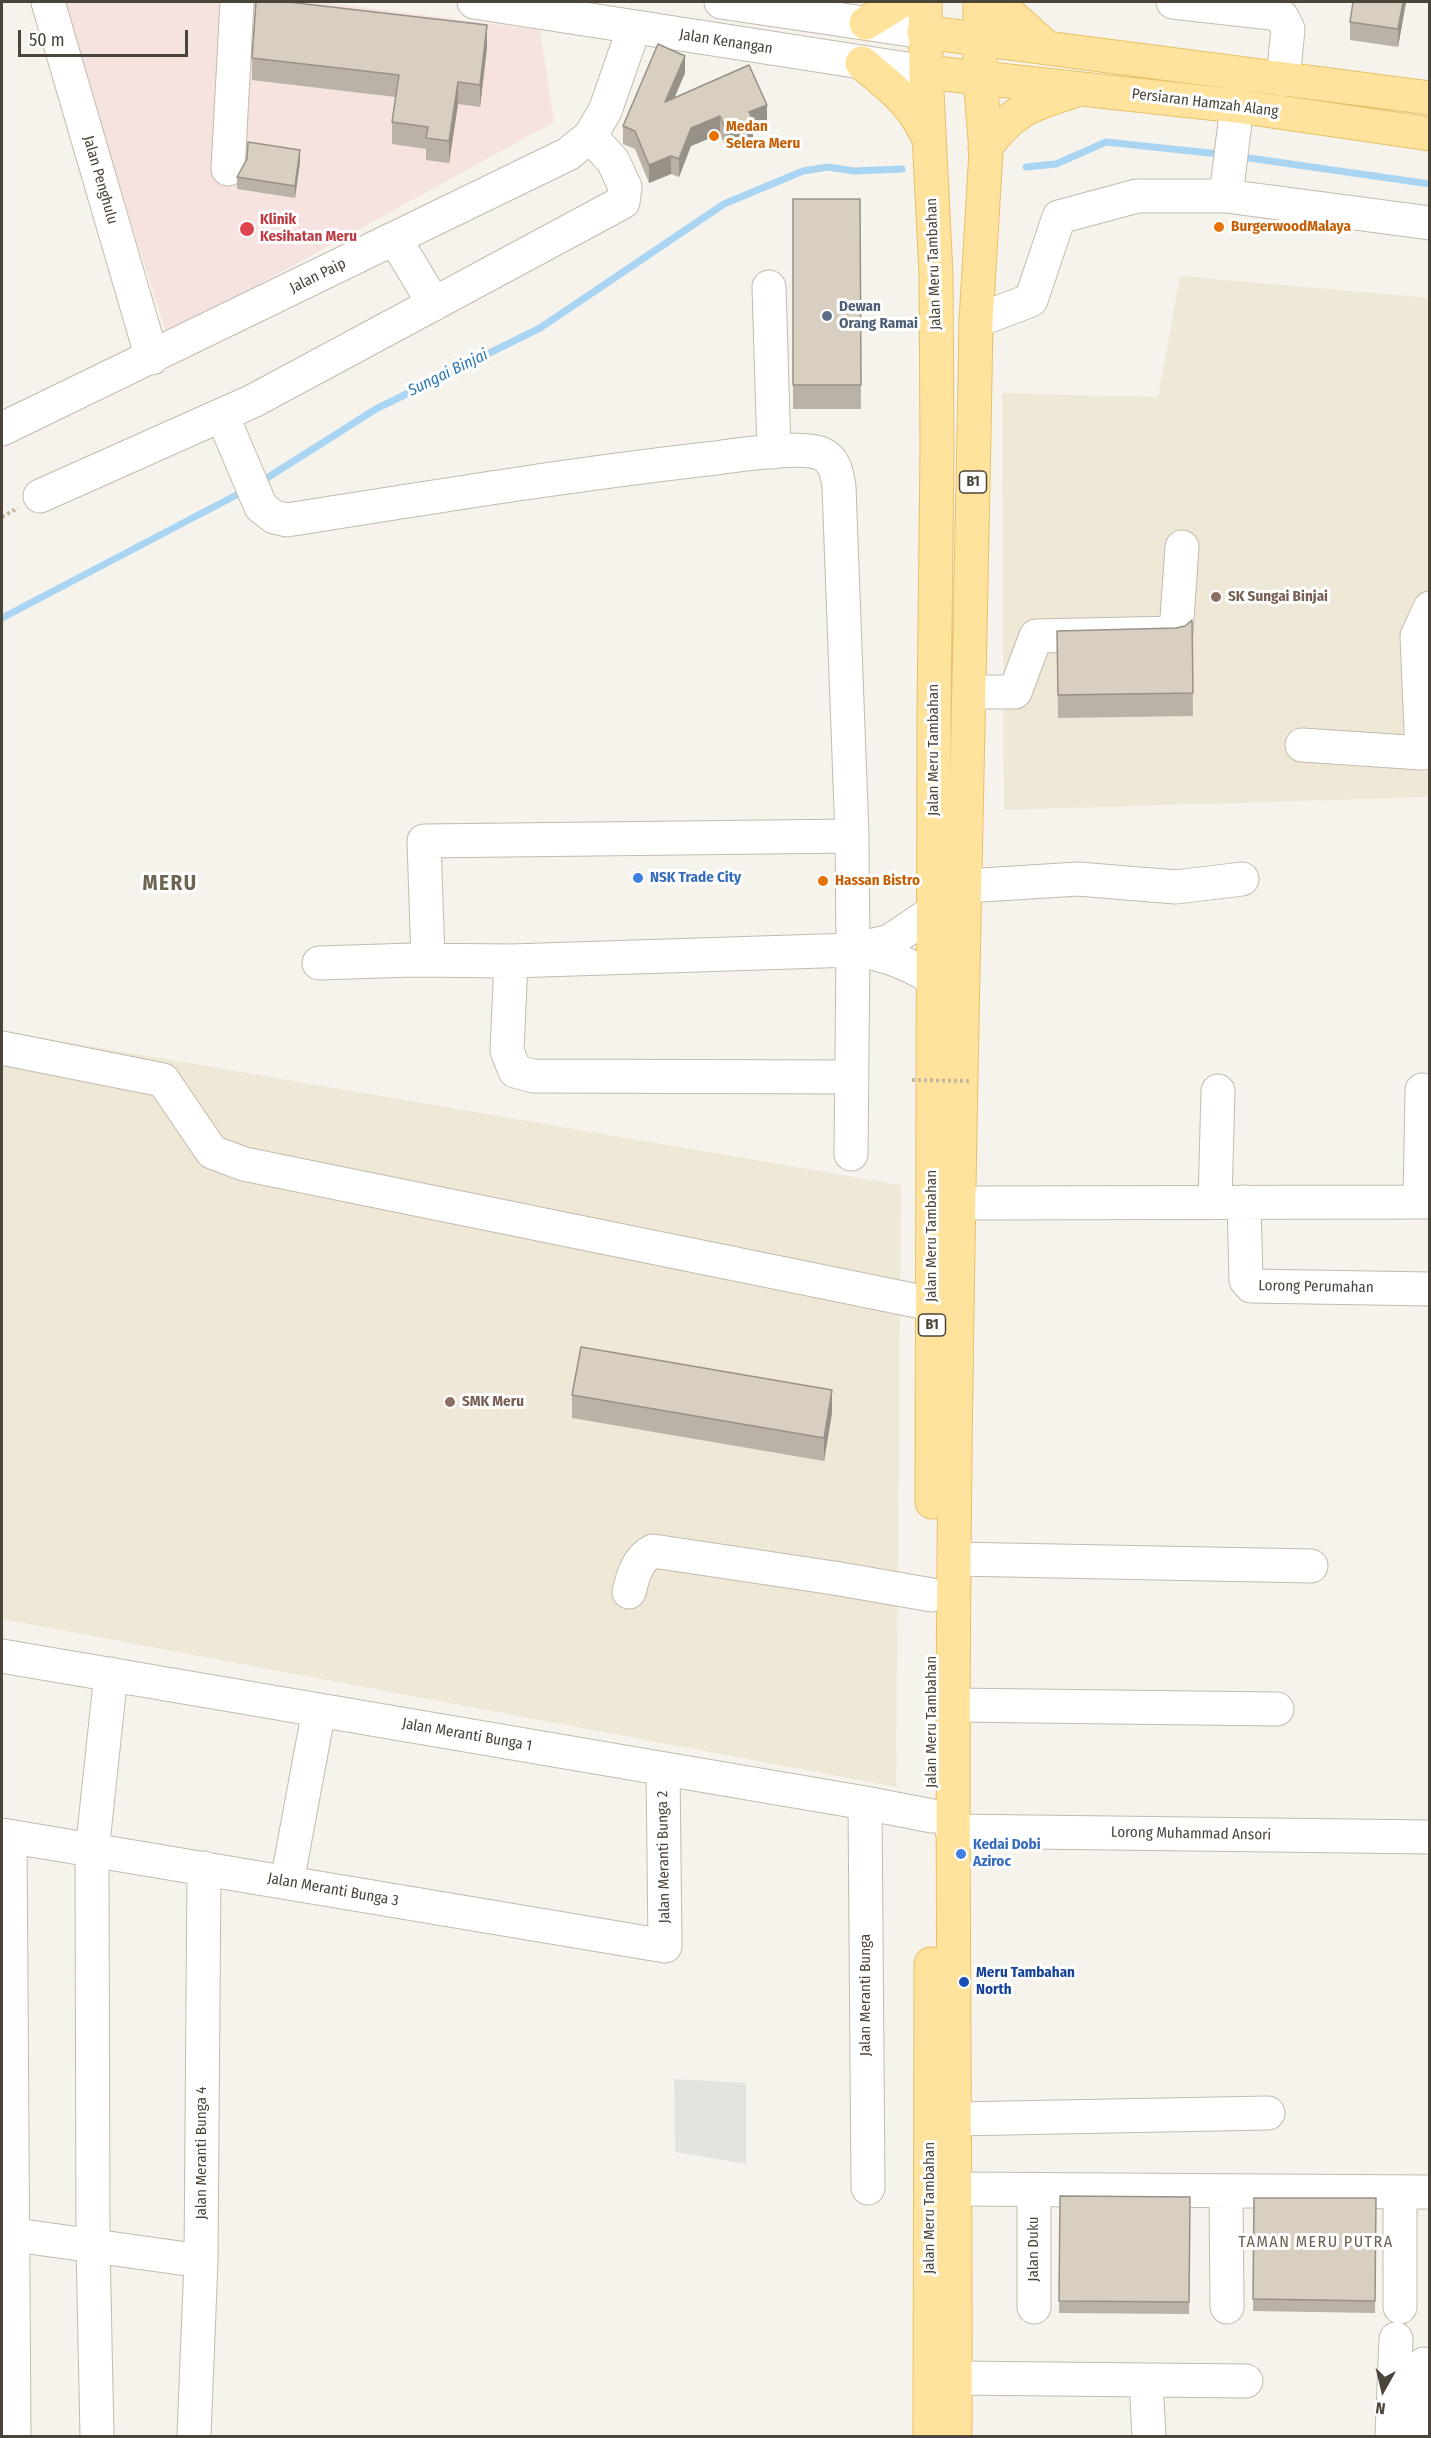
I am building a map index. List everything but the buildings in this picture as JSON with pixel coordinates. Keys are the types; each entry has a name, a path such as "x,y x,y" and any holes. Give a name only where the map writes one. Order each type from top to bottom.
{"main road":[{"path":"866,23 900,2"},
{"name":"Jalan Meru Tambahan","path":"930,2436 942,1824 952,1705 958,1203 976,321 986,149 980,79 980,2"},
{"path":"996,2 1047,48"},
{"path":"925,17 980,40 1430,98"},
{"name":"Jalan Meru Tambahan","path":"925,17 936,275 937,450 933,912 932,1595 955,2120 956,2436"},
{"path":"862,63 906,99 918,116 930,143"},
{"name":"Jalan Kenangan","path":"926,72 980,79"},
{"name":"Persiaran Hamzah Alang","path":"980,79 1084,88 1237,106 1430,134"},
{"path":"986,149 1008,120 1022,110 1084,88"}],"street":[{"name":"Jalan Penghulu","path":"48,2 152,358"},
{"path":"228,169 237,2"},
{"name":"Jalan Kenangan","path":"474,2 926,72"},
{"path":"721,2 771,5 866,23 925,17"},
{"path":"1173,2 1271,13 1282,17 1291,15 1283,80"},
{"name":"Jalan Paip","path":"2,429 568,154 590,136 605,111 634,28"},
{"path":"1227,190 1237,106"},
{"path":"40,496 253,402 623,202 625,187 613,161 590,136"},
{"path":"976,321 1031,300 1059,217 1137,196 1227,190 1430,223"},
{"path":"395,239 434,304"},
{"path":"769,287 774,452"},
{"path":"222,415 261,507 274,517 287,519 594,472 774,452 820,453 830,460 837,473 852,836 851,1154"},
{"path":"969,692 1015,692 1036,636 1176,633 1182,547"},
{"path":"1302,745 1422,753 1417,636 1430,609"},
{"path":"428,960 424,841 852,836"},
{"path":"966,886 1078,879 1176,887 1242,879"},
{"path":"853,950 890,941 933,912"},
{"path":"319,963 428,960 511,961 853,950 888,956 910,964 933,979"},
{"path":"511,961 507,1051 515,1071 533,1076 852,1077"},
{"path":"2,1048 163,1080 212,1152 244,1164 932,1304"},
{"path":"958,1203 1425,1202 1422,1090"},
{"path":"1218,1091 1230,1202"},
{"name":"Lorong Perumahan","path":"1230,1202 1246,1280 1251,1286 1430,1289"},
{"path":"629,1592 634,1572 640,1562 653,1551 932,1595"},
{"path":"954,1558 1311,1566"},
{"name":"Jalan Meranti Bunga 1","path":"2,1656 865,1803 942,1824"},
{"path":"97,2436 93,2247 92,1852 111,1674"},
{"path":"952,1705 1277,1709"},
{"path":"287,1882 319,1710"},
{"name":"Jalan Meranti Bunga 2","path":"663,1768 665,1946"},
{"name":"Jalan Meranti Bunga","path":"865,1803 868,2188"},
{"name":"Lorong Muhammad Ansori","path":"942,1824 1430,1837"},
{"path":"6,1836 8,2234 14,2436"},
{"name":"Jalan Meranti Bunga 3","path":"6,1836 665,1946"},
{"name":"Jalan Meranti Bunga 4","path":"194,2436 201,2261 204,1868"},
{"path":"955,2120 1268,2113"},
{"path":"956,2189 1415,2192 1398,2323 1392,2436"},
{"name":"Jalan Duku","path":"1034,2191 1034,2307"},
{"path":"1226,2191 1227,2307"},
{"path":"8,2234 201,2261"},
{"path":"1421,2436 1424,2364"},
{"path":"956,2378 1246,2381"},
{"path":"1146,2380 1149,2436"}],"path":[{"path":"912,1080 971,1081"}],"shaded area":[{"name":"Klinik Kesihatan Meru","path":"61,2 323,2 540,30 554,122 167,335"},
{"name":"SK Sungai Binjai","path":"1180,276 1429,298 1429,797 1004,810 1002,393 1158,397"},
{"name":"SMK Meru","path":"2,1031 901,1185 896,1787 2,1619"},
{"path":"674,2079 746,2083 746,2164 675,2152"}],"waterway":[{"path":"1026,167 1056,164 1106,142 1219,154"},
{"path":"1242,157 1430,184"},
{"name":"Sungai Binjai","path":"259,483 376,409 540,328 724,204 803,171 828,167 854,171 902,169"},
{"name":"Sungai Binjai","path":"2,618 244,491"}],"place":[{"name":"Medan Selera Meru","path":"714,136"},
{"name":"BurgerwoodMalaya","path":"1219,227"},
{"name":"Klinik Kesihatan Meru","path":"247,229"},
{"name":"Dewan Orang Ramai","path":"827,316"},
{"name":"SK Sungai Binjai","path":"1216,597"},
{"name":"NSK Trade City","path":"638,878"},
{"name":"Hassan Bistro","path":"823,881"},
{"name":"SMK Meru","path":"450,1402"},
{"name":"Kedai Dobi Aziroc","path":"961,1854"},
{"name":"Meru Tambahan North","path":"964,1982"}],"district":[{"name":"MERU","path":"170,884"},
{"name":"TAMAN MERU PUTRA","path":"1316,2243"}]}
